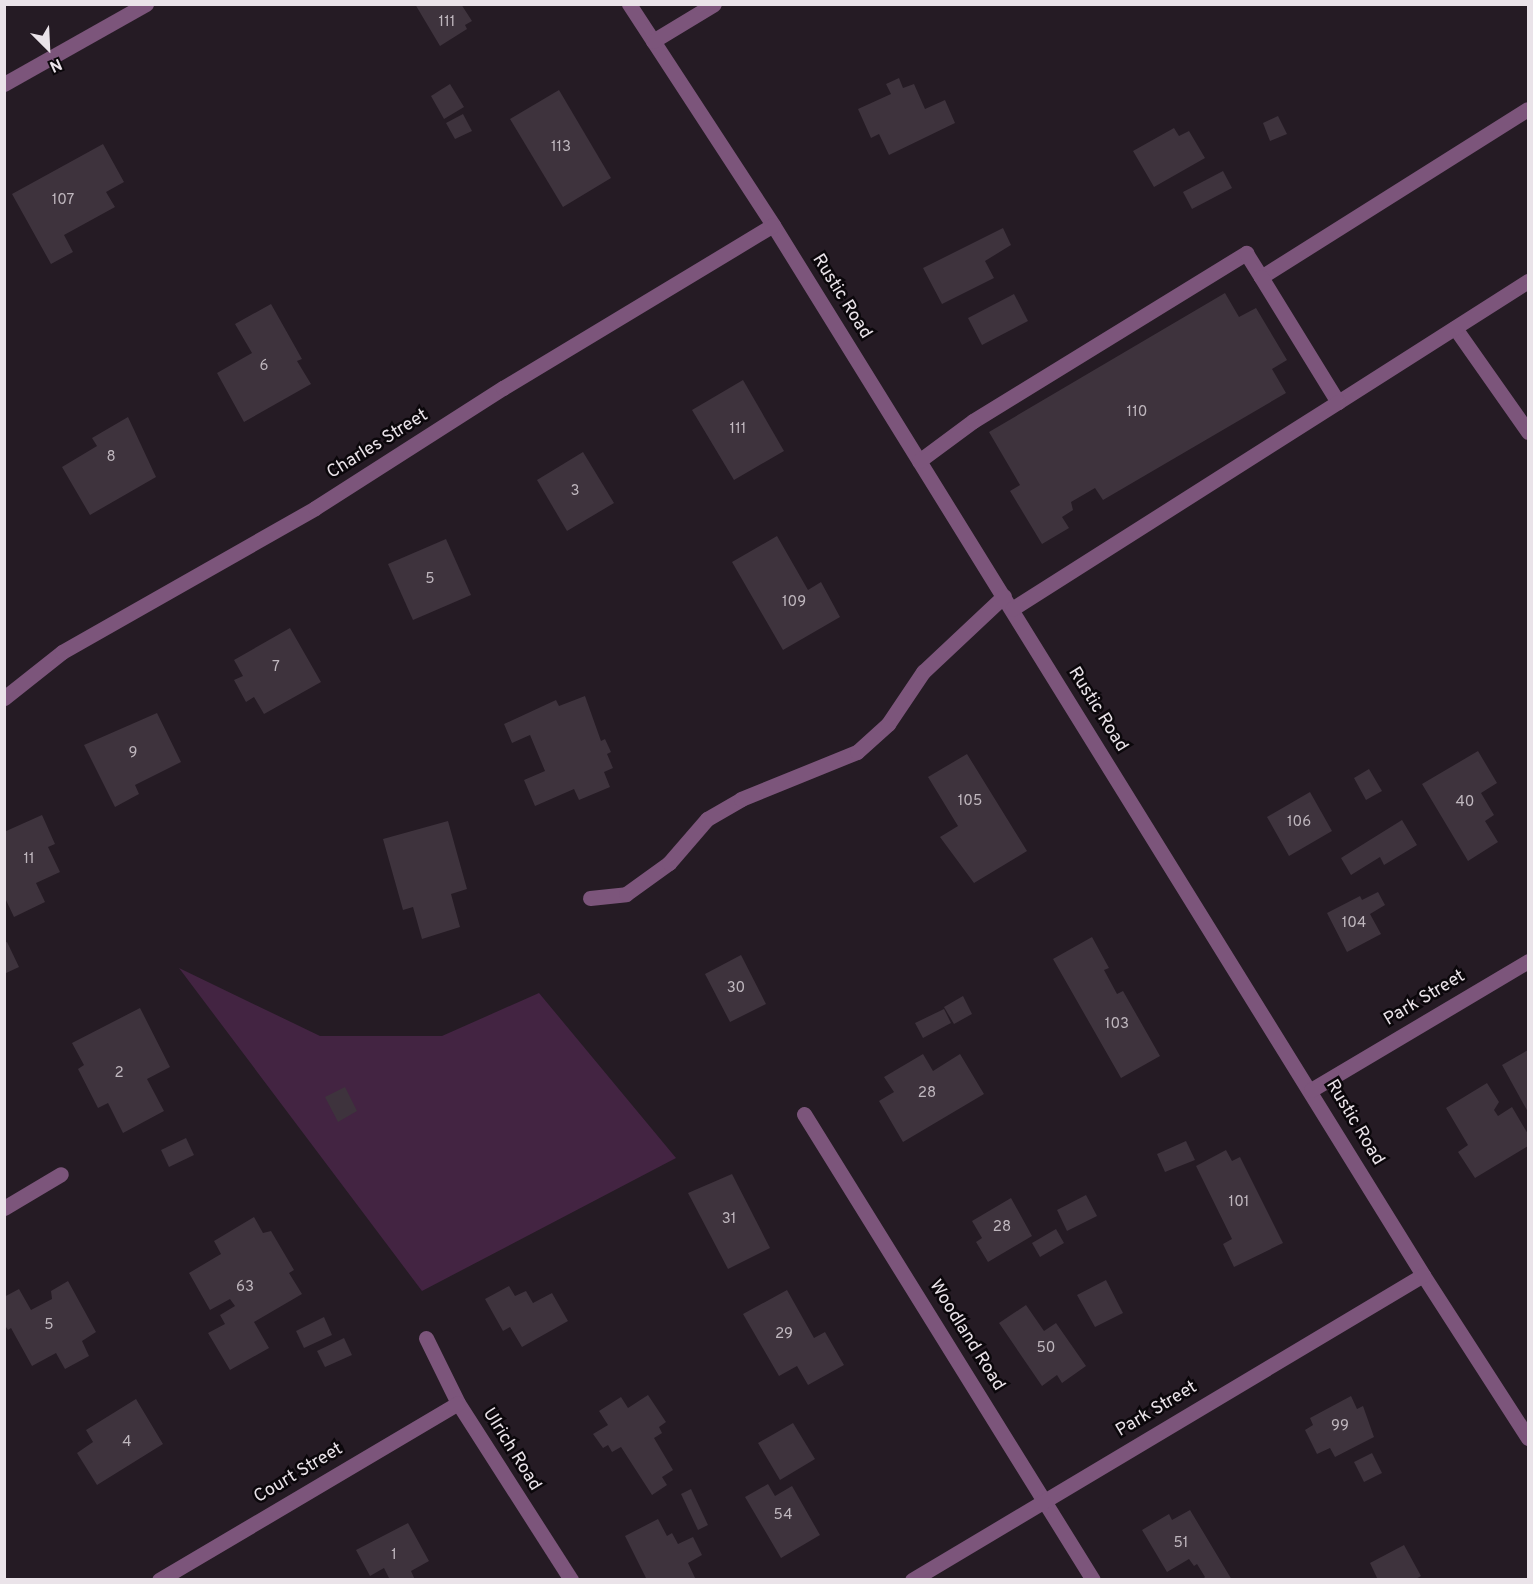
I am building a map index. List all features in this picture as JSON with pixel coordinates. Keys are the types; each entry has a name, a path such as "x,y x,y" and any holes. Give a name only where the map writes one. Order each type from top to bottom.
{"street":[{"path":"4,84 146,4"},
{"name":"Rustic Road","path":"629,4 773,225 1311,1090 1423,1275 1528,1438"},
{"path":"653,41 714,4"},
{"path":"1261,277 1528,110"},
{"name":"Charles Street","path":"4,698 62,652 315,508 773,225"},
{"path":"920,461 973,421 1246,253 1338,402"},
{"path":"590,898 626,894 669,863 707,819 741,799 857,752 888,724 923,672 1008,603 1338,402 1528,281"},
{"path":"1455,328 1528,432"},
{"name":"Park Street","path":"1311,1090 1528,961"},
{"name":"Woodland Road","path":"804,1114 1045,1499 1093,1580"},
{"path":"4,1208 61,1174"},
{"name":"Park Street","path":"912,1580 1423,1275"},
{"name":"Ulrich Road","path":"426,1338 458,1402 571,1580"},
{"name":"Court Street","path":"159,1580 458,1402"}],"shaded area":[{"path":"179,968 320,1036 442,1036 539,993 676,1158 422,1291"}],"building":[{"path":"415,4 461,4 472,21 465,25 467,29 440,46"},
{"path":"899,78 903,88 914,84 925,109 945,100 955,123 889,155 879,134 871,138 858,109 891,94 886,84"},
{"path":"450,84 464,107 444,119 431,96"},
{"path":"559,90 611,178 563,207 510,119"},
{"path":"463,114 472,131 455,139 446,123"},
{"path":"1278,116 1287,134 1270,141 1263,123"},
{"path":"1174,128 1179,136 1189,131 1205,158 1154,187 1133,151"},
{"path":"103,144 124,182 106,192 115,207 64,235 73,252 51,264 12,194"},
{"path":"1223,171 1232,188 1192,209 1183,192"},
{"path":"1003,228 1011,245 985,261 994,278 942,304 923,268"},
{"path":"1225,293 1239,317 1256,308 1287,360 1272,369 1286,393 1103,500 1095,488 1071,502 1073,510 1062,517 1069,528 1042,544 1010,491 1020,485 989,432"},
{"path":"1014,294 1028,321 982,345 968,318"},
{"path":"271,304 302,359 297,361 311,384 244,422 217,373 252,353 235,324"},
{"path":"743,380 784,451 734,480 692,410"},
{"path":"128,417 156,477 90,515 62,467 97,446 92,438"},
{"path":"583,452 614,503 567,531 537,480"},
{"path":"777,536 808,590 821,582 840,617 783,650 732,562"},
{"path":"446,539 471,595 413,620 388,564"},
{"path":"290,628 321,682 264,714 254,697 246,702 234,680 243,676 234,660"},
{"path":"585,696 601,741 605,739 611,752 607,754 613,768 604,772 610,787 579,800 574,789 535,806 524,780 545,771 530,735 512,743 504,724 556,700 559,706"},
{"path":"157,713 181,762 135,785 139,794 115,807 84,745"},
{"path":"1478,751 1497,783 1481,793 1494,815 1485,821 1498,842 1468,861 1422,784"},
{"path":"967,754 1027,851 974,883 940,837 958,826 928,777"},
{"path":"1369,769 1382,791 1366,800 1354,778"},
{"path":"1310,792 1332,831 1289,856 1267,817"},
{"path":"42,815 55,844 48,847 60,872 36,883 45,902 14,917 4,896 4,832"},
{"path":"1402,820 1417,845 1384,865 1380,857 1351,875 1341,858"},
{"path":"448,821 467,889 451,894 460,927 422,939 413,907 403,910 383,839"},
{"path":"1378,892 1385,905 1370,914 1381,934 1347,952 1327,913 1360,896 1362,900"},
{"path":"1092,937 1109,968 1104,970 1117,994 1123,991 1160,1056 1121,1078 1053,959"},
{"path":"7,942 19,967 4,974 4,943"},
{"path":"741,955 766,1004 730,1022 705,974"},
{"path":"963,996 972,1014 954,1024 944,1007"},
{"path":"140,1008 170,1067 147,1079 164,1111 123,1133 108,1103 98,1108 78,1069 84,1065 72,1043"},
{"path":"944,1009 951,1023 923,1038 915,1023"},
{"path":"1528,1050 1528,1112 1502,1065"},
{"path":"923,1054 933,1071 960,1054 984,1094 903,1142 879,1101 894,1092 884,1077"},
{"path":"1487,1083 1499,1102 1494,1110 1498,1116 1512,1107 1528,1134 1528,1146 1475,1178 1458,1152 1468,1145 1446,1108"},
{"path":"345,1087 357,1111 338,1122 325,1097"},
{"path":"186,1138 194,1155 169,1167 161,1150"},
{"path":"1186,1141 1195,1160 1165,1172 1157,1154"},
{"path":"1226,1150 1232,1161 1240,1157 1283,1243 1234,1267 1223,1244 1232,1239 1196,1166"},
{"path":"732,1174 770,1248 728,1269 688,1193"},
{"path":"1086,1195 1097,1216 1067,1231 1057,1210"},
{"path":"1011,1198 1032,1236 988,1262 976,1242 982,1238 972,1221"},
{"path":"254,1217 263,1233 271,1231 294,1270 289,1273 302,1294 254,1322 269,1348 230,1370 208,1333 225,1324 220,1315 235,1306 230,1299 210,1310 189,1273 221,1254 214,1241"},
{"path":"1056,1229 1064,1243 1040,1257 1032,1243"},
{"path":"1106,1280 1123,1313 1095,1327 1077,1295"},
{"path":"68,1281 96,1332 82,1341 89,1356 65,1369 56,1353 32,1366 11,1328 8,1330 4,1324 4,1297 19,1289 31,1310 52,1299 51,1291"},
{"path":"509,1286 515,1296 526,1291 533,1303 552,1293 568,1321 522,1347 510,1327 503,1331 485,1299"},
{"path":"787,1290 814,1338 825,1332 844,1365 808,1385 797,1366 779,1376 743,1314"},
{"path":"1026,1305 1044,1331 1056,1323 1086,1366 1062,1383 1057,1375 1042,1386 999,1323"},
{"path":"324,1317 332,1335 304,1348 296,1331"},
{"path":"344,1338 352,1355 325,1367 317,1351"},
{"path":"648,1395 666,1422 659,1427 662,1433 654,1438 673,1470 662,1477 667,1485 652,1495 621,1447 612,1452 608,1445 603,1448 593,1434 608,1425 599,1411 621,1397 628,1408"},
{"path":"1351,1396 1357,1409 1363,1406 1374,1437 1335,1457 1330,1448 1317,1454 1305,1430 1313,1425 1310,1418"},
{"path":"136,1399 163,1444 97,1485 77,1453 93,1442 86,1430"},
{"path":"793,1423 815,1459 780,1480 758,1443"},
{"path":"1372,1453 1382,1473 1364,1482 1354,1462"},
{"path":"768,1484 775,1496 792,1486 820,1535 781,1558 745,1497"},
{"path":"691,1489 708,1525 698,1530 681,1494"},
{"path":"1190,1510 1232,1580 1202,1580 1205,1577 1197,1564 1194,1566 1189,1559 1167,1572 1142,1530 1169,1514 1172,1520"},
{"path":"658,1519 667,1536 672,1533 678,1544 693,1537 702,1555 688,1563 696,1580 647,1580 625,1536"},
{"path":"408,1523 429,1561 411,1571 415,1580 390,1580 384,1568 370,1576 356,1550"},
{"path":"1404,1545 1421,1576 1414,1580 1378,1580 1370,1563"}]}
